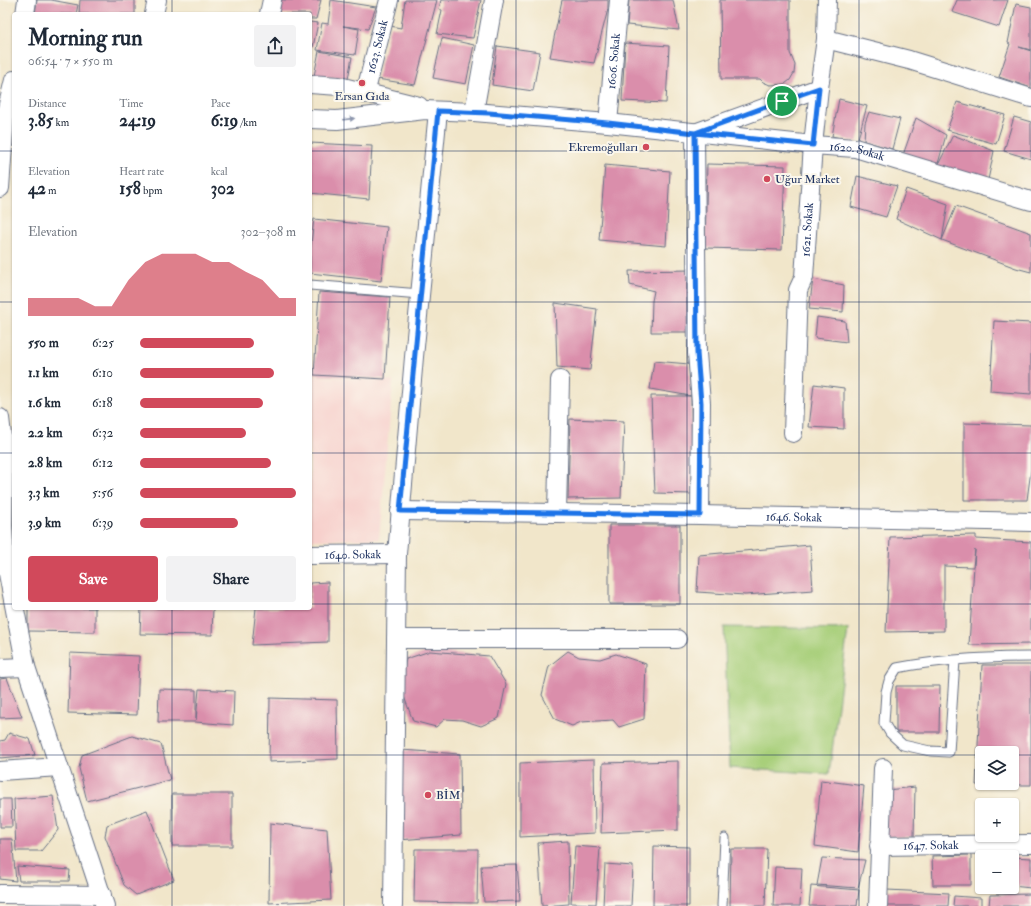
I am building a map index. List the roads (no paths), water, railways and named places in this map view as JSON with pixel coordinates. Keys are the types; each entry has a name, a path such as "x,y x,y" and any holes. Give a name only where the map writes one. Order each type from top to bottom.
{"street":[{"path":"25,12 27,0"},
{"path":"154,12 157,0"},
{"path":"269,12 272,0"},
{"name":"1623. Sokak","path":"365,94 390,0"},
{"path":"474,112 494,0"},
{"name":"1606. Sokak","path":"608,123 619,0"},
{"name":"1621. Sokak","path":"793,433 798,290 804,277 813,145 826,39 827,0"},
{"path":"826,39 909,60 1031,98"},
{"path":"312,84 339,86 365,94 438,111"},
{"path":"700,515 701,403 697,353 695,133 819,88"},
{"path":"0,188 6,116 12,89"},
{"path":"312,119 337,120 425,110 438,111"},
{"path":"393,906 397,554 438,111"},
{"name":"1620. Sokak","path":"438,111 474,112 608,123 813,145 855,148 1031,201"},
{"path":"557,513 560,380"},
{"path":"0,418 2,452 2,526 12,591"},
{"name":"1646. Sokak","path":"400,511 700,515 1031,522"},
{"name":"1640. Sokak","path":"312,555 397,554"},
{"path":"0,894 104,900 26,667 16,610"},
{"path":"396,639 677,639"},
{"path":"0,668 26,667"},
{"path":"0,771 59,767"},
{"path":"878,906 883,768"},
{"name":"1647. Sokak","path":"879,846 1031,844"}],"lane":[{"path":"312,285 420,294"},
{"path":"955,660 949,752 930,751 903,745 890,733 884,723 886,692 889,681 898,668 938,661 955,660 1031,657"},
{"path":"722,906 725,838"}],"place":[{"name":"Ersan Gıda","path":"362,83"},
{"name":"Ekremoğulları","path":"646,147"},
{"name":"Uğur Market","path":"767,179"},
{"name":"BİM","path":"428,795"}]}
